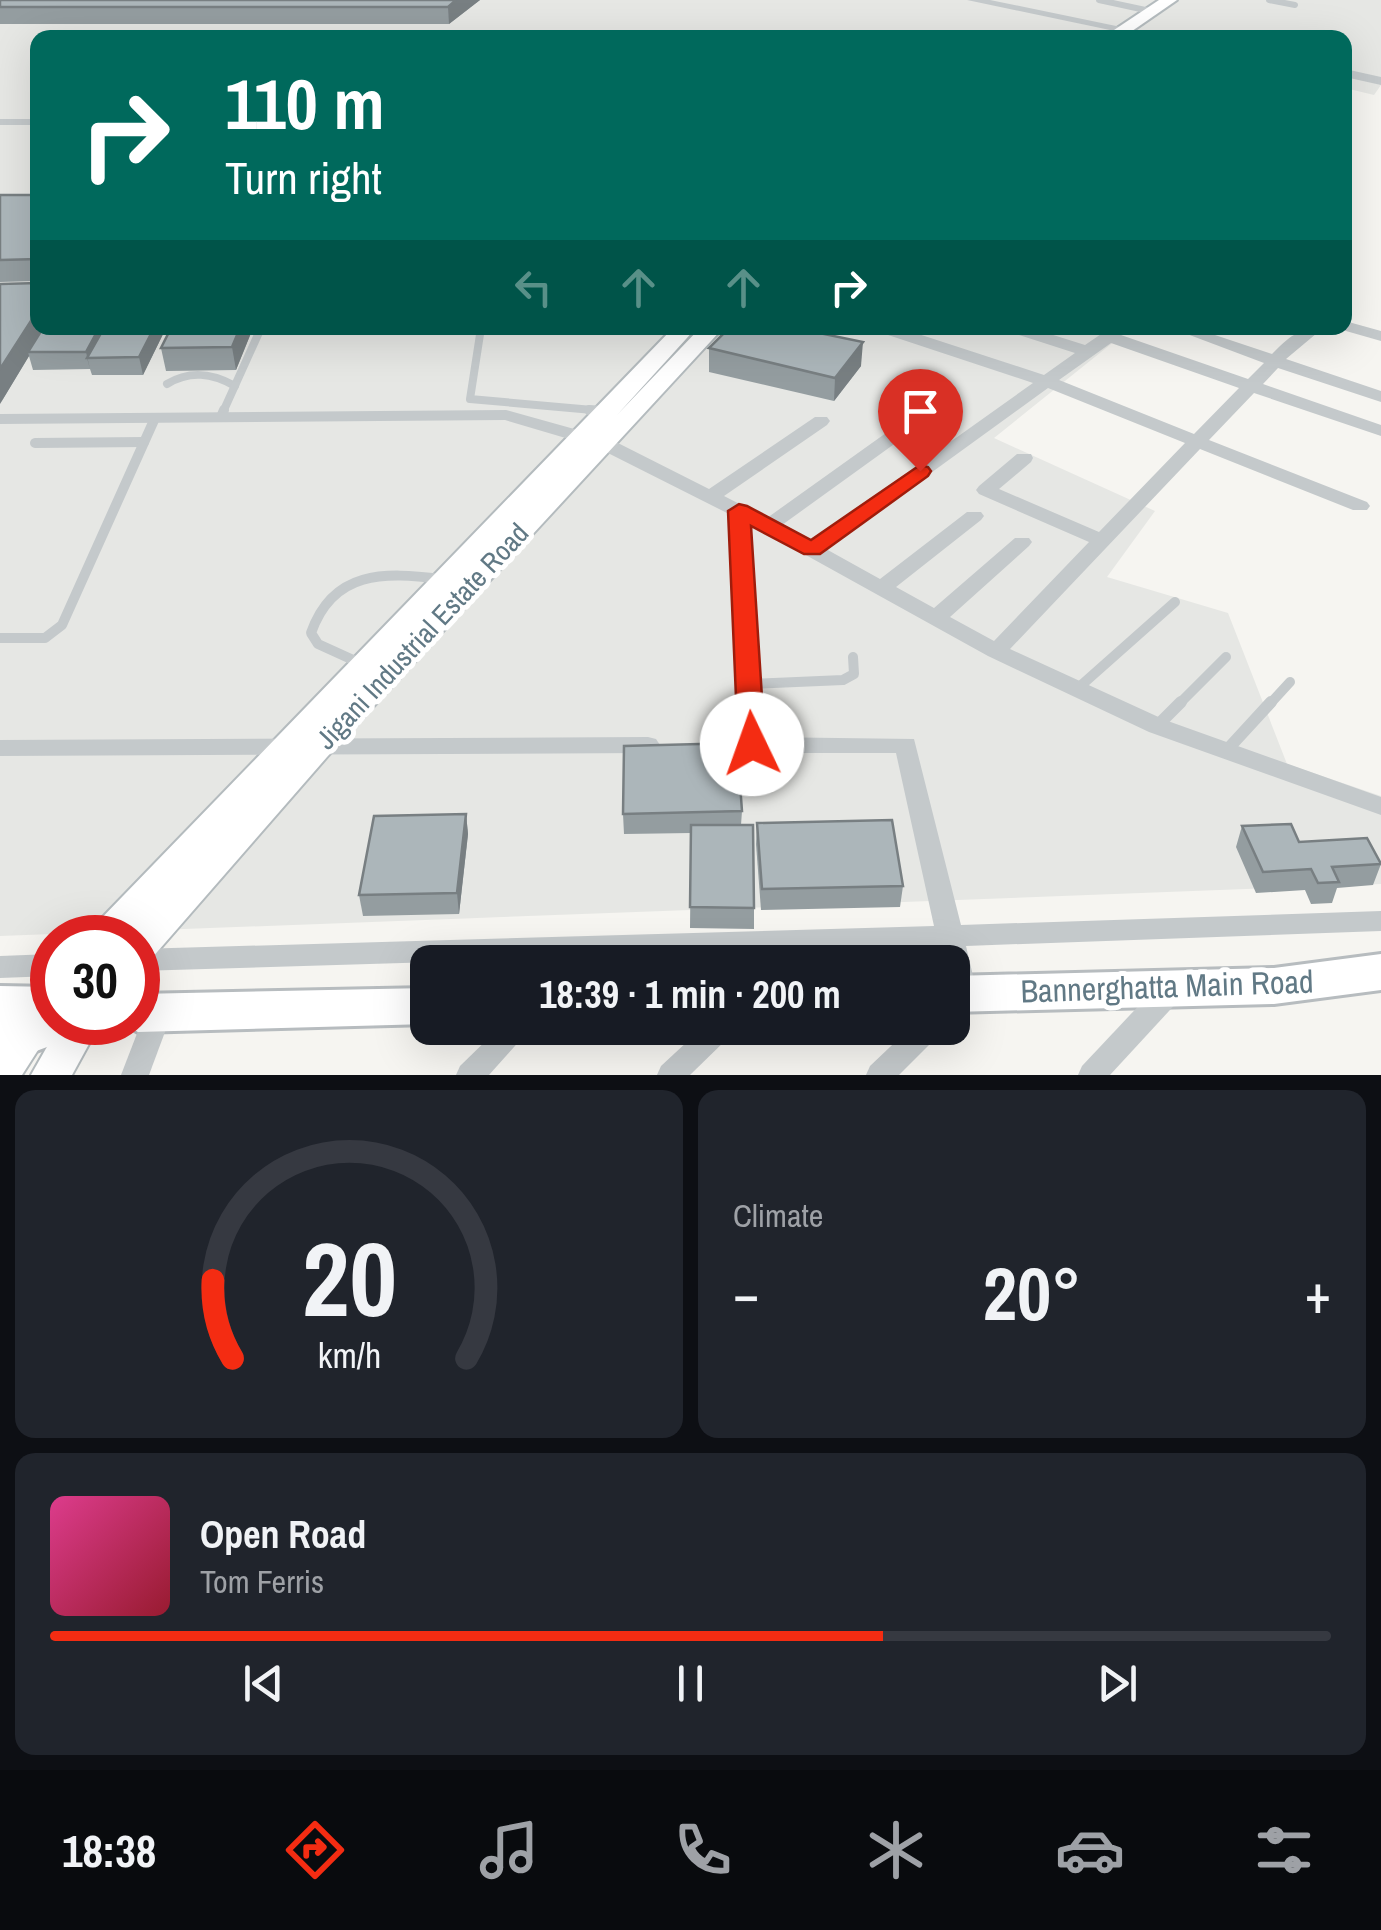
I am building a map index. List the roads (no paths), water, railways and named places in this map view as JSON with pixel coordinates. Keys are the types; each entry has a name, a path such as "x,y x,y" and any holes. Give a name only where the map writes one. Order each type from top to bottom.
{"main road":[{"path":"1129,30 1150,10 1169,0"},
{"path":"1132,30 1186,0"},
{"name":"Jigani Industrial Estate Road","path":"160,924 592,440 605,411 677,335"},
{"name":"Jigani Industrial Estate Road","path":"126,915 444,579 704,335"},
{"name":"Bannerghatta Main Road","path":"970,996 1274,986 1381,972"},
{"path":"160,1013 410,1006"},
{"path":"44,1045 50,1075"}],"street":[{"path":"973,0 1107,30"},
{"path":"1352,74 1381,81"},
{"path":"1352,328 1381,336"},
{"path":"905,335 1046,382 1360,506"},
{"path":"1038,335 1087,351"},
{"path":"812,550 1110,335"},
{"path":"1121,335 1250,387 1381,431"},
{"path":"1199,335 1381,397"},
{"path":"996,651 1303,335"},
{"path":"768,526 934,407"},
{"path":"0,419 480,409 506,415 592,440 712,496 996,651 1156,726 1381,806"},
{"path":"712,496 821,421"},
{"path":"1024,458 986,490 1102,540"},
{"path":"739,511 752,744"},
{"path":"882,588 974,516"},
{"path":"936,618 1022,542"},
{"path":"0,748 906,746 951,945"},
{"path":"160,959 576,945 950,939 1381,921"},
{"path":"0,966 30,1006"},
{"path":"1092,1075 1172,988"},
{"path":"134,1075 141,1045"},
{"path":"470,1075 500,1045"},
{"path":"671,1075 702,1045"},
{"path":"880,1075 911,1045"}],"lane":[{"path":"1099,0 1150,10"},
{"path":"1269,0 1296,5"},
{"path":"0,122 30,122"},
{"path":"220,417 258,335"},
{"path":"480,335 470,399 480,409 605,411"},
{"path":"167,384 175,378 206,374 234,386"},
{"path":"0,638 45,638 62,624 155,418"},
{"path":"35,443 144,442"},
{"path":"363,664 318,644 310,633 315,614 340,588 373,574 406,573 444,579"},
{"path":"1077,689 1175,602"},
{"path":"748,684 842,680 854,674 853,657"},
{"path":"1156,726 1226,657"},
{"path":"1226,751 1290,682"}]}
